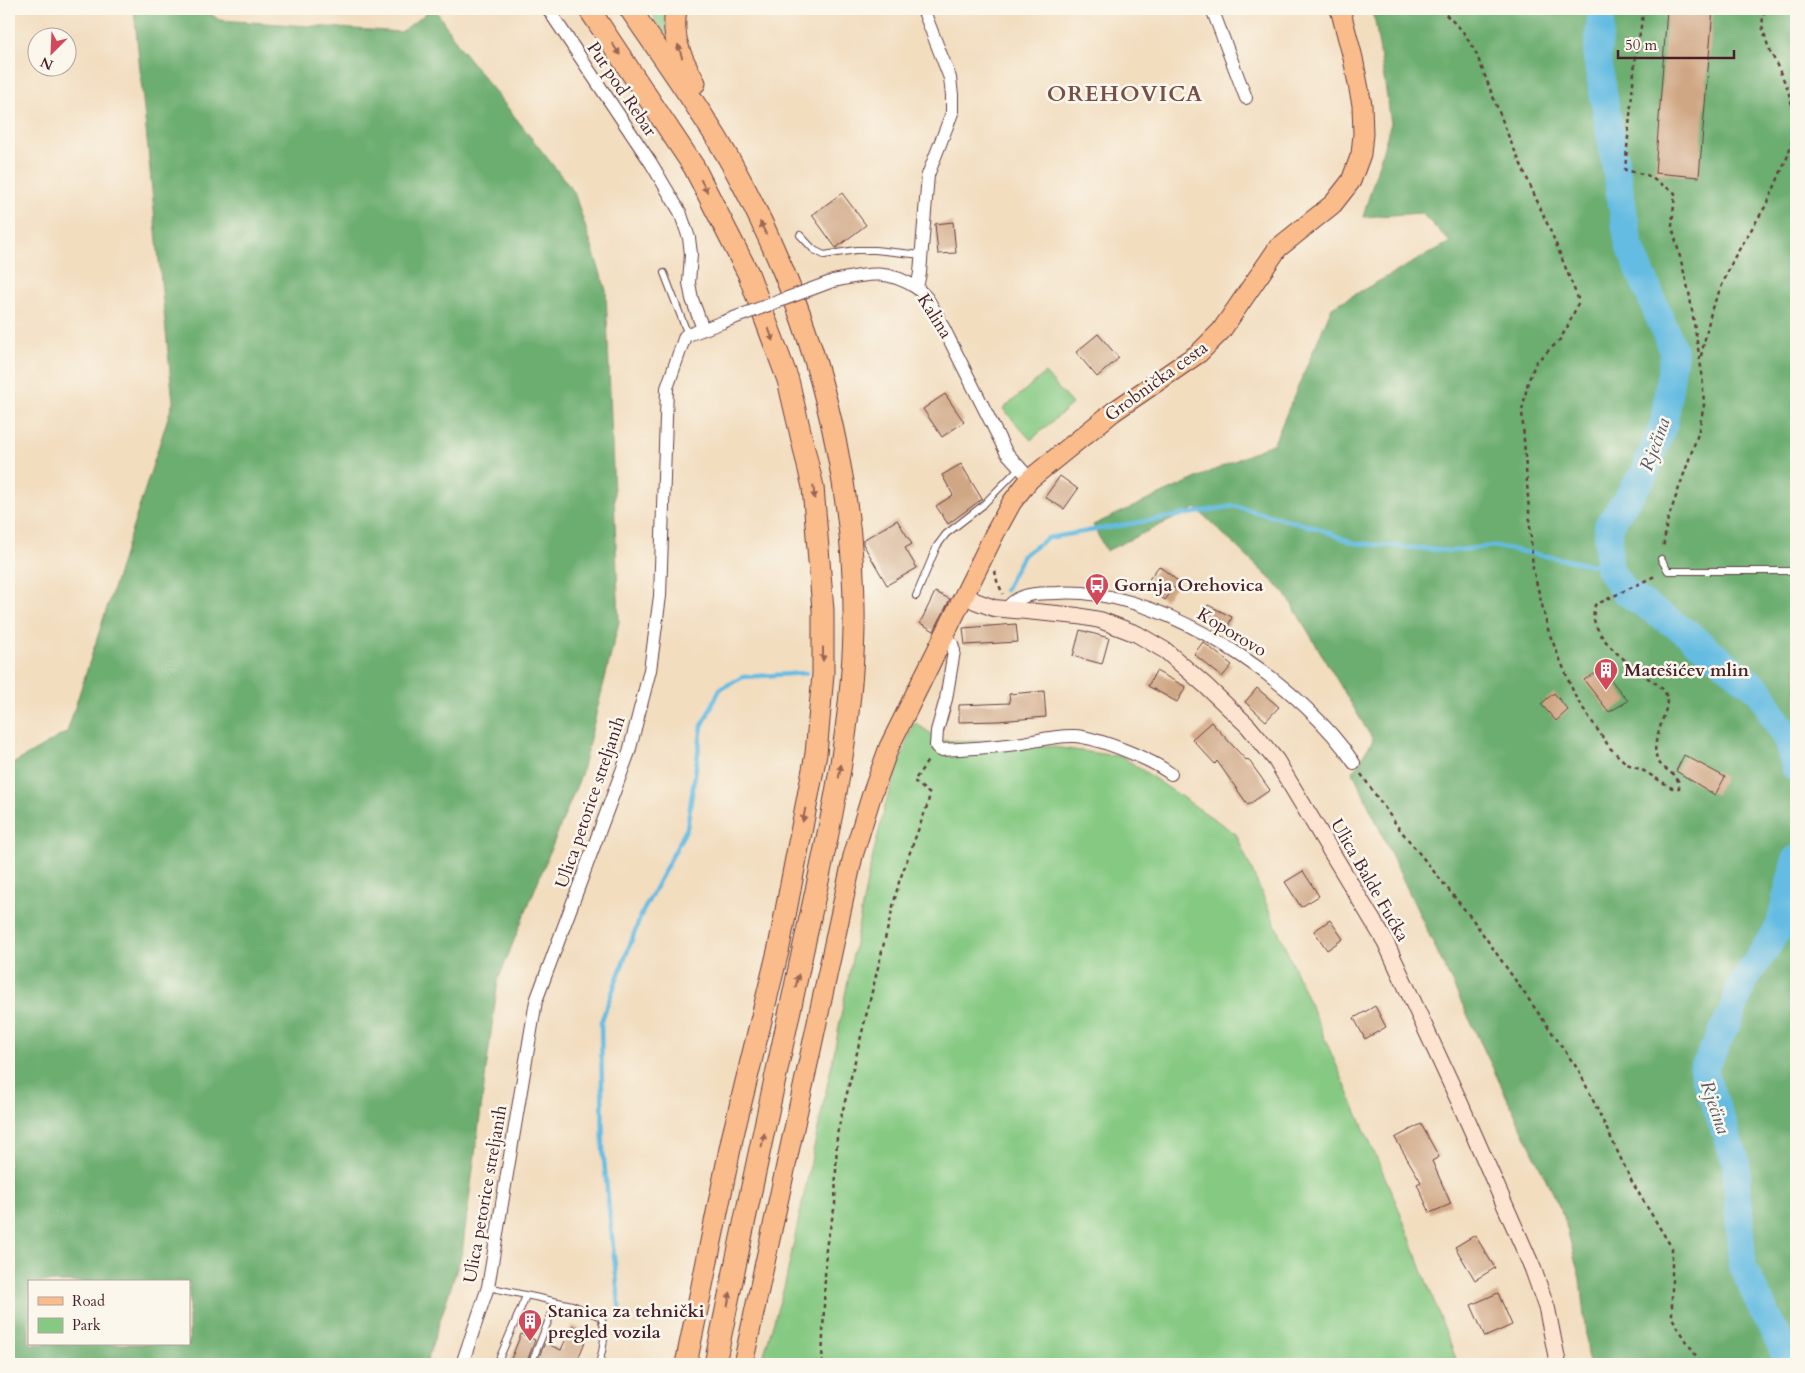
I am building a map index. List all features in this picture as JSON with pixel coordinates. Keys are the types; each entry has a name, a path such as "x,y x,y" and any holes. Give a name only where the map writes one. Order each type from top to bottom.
{"highway":[{"path":"589,9 694,167 748,273 788,380 814,487 823,610 823,674 816,754 779,946 732,1139 686,1364"},
{"path":"630,9 719,143 743,187 784,272 814,359 832,425 846,502 853,596 854,628 850,695 841,763 816,890 715,1364"},
{"path":"676,9 674,24 679,51 683,63 709,108 719,143"}],"main road":[{"name":"Grobnička cesta","path":"1025,473 1199,353 1222,331 1278,248 1333,204 1351,181 1361,154 1363,134 1362,105 1354,58 1340,9"},
{"path":"744,1364 852,856 890,747 1025,473"},
{"name":"Ulica Balde Fućka","path":"965,594 984,605 1006,610 1078,616 1100,620 1136,634 1166,651 1206,686 1248,726 1276,760 1385,941 1455,1092 1533,1269 1547,1309 1558,1364"}],"street":[{"name":"Put pod Rebar","path":"548,9 680,212 689,238 691,254 689,284 692,299 703,329"},
{"name":"Kalina","path":"923,9 950,78 952,113 928,175 922,255 917,288 927,298 936,313 1006,452 1025,473"},
{"path":"1212,9 1246,98"},
{"path":"688,335 833,282 867,274 889,274 904,279 917,288"},
{"name":"Ulica petorice streljanih","path":"462,1364 488,1287 536,1000 629,752 650,670 660,596 667,388 685,336 688,335"},
{"name":"Koporovo","path":"1006,610 1010,602 1021,596 1050,592 1076,592 1100,595 1164,615 1192,628 1261,669 1287,690 1327,728 1354,763"},
{"path":"944,636 952,644 954,651 946,699 937,731 936,746 940,750 1018,744 1061,736 1076,736 1096,740 1129,752 1164,768 1171,774"}],"lane":[{"path":"800,235 814,250 824,255 856,250 875,250 922,255"},
{"path":"664,273 688,335"},
{"path":"916,596 937,546 946,534 1025,473"},
{"path":"1661,559 1668,571 1796,571"},
{"path":"488,1287 572,1305 601,1317 605,1326 599,1364"},
{"path":"497,1364 526,1296"},
{"path":"531,1364 556,1302"}],"path":[{"path":"1440,9 1462,30 1476,53 1510,140 1579,301 1569,324 1558,341 1536,362 1528,382 1522,412 1533,569 1549,633 1576,698 1610,748 1628,764 1644,771 1672,788 1679,788 1680,783 1675,776 1664,769 1657,760 1656,737 1668,700 1664,690 1617,654 1601,636 1594,618 1594,605 1668,571"},
{"path":"1644,9 1635,61 1625,170 1647,175 1675,193 1672,226 1689,292 1702,373 1704,404 1698,434 1667,522 1661,559"},
{"path":"1700,359 1712,308 1734,258 1768,202 1789,153 1794,129 1794,112 1787,87 1768,46 1762,26 1764,9"},
{"path":"1588,621 1594,618"},
{"path":"822,1364 826,1247 835,1205 837,1134 898,882 928,806 930,794 914,781 936,746"},
{"path":"1354,763 1398,828 1473,920 1579,1071 1632,1182 1672,1248 1672,1318 1701,1364"}],"green space":[{"path":"134,9 205,9 219,20 401,32 432,9 435,9 459,46 574,192 606,290 619,622 581,775 498,980 462,1253 426,1364 9,1364 9,766 67,732 173,402"},
{"path":"648,9 667,9 667,36"},
{"path":"1370,9 1796,9 1796,1364 1589,1364 1580,1279 1564,1217 1353,772 1373,740 1285,593 1196,508 1106,551 1093,525 1274,443 1332,307 1450,242 1421,213 1363,217 1391,123 1375,21"},
{"path":"1045,373 1072,404 1031,440 1003,409"},
{"path":"914,722 942,741 1012,741 1123,757 1236,834 1398,1207 1458,1364 761,1364 785,1284 833,1058 867,881 886,801"}],"building":[{"path":"1667,9 1713,9 1699,177 1655,173"},
{"path":"842,193 866,225 836,248 812,215"},
{"path":"953,222 956,253 938,254 935,224"},
{"path":"1098,334 1119,358 1097,377 1076,352"},
{"path":"945,394 964,422 942,437 923,409"},
{"path":"961,464 982,499 948,524 936,506 953,495 942,475"},
{"path":"1060,476 1078,489 1064,509 1045,497"},
{"path":"897,520 912,544 905,548 917,568 887,585 863,544 863,540"},
{"path":"1159,566 1179,582 1165,600 1144,586"},
{"path":"935,592 950,599 934,631 920,623"},
{"path":"1208,605 1232,617 1226,631 1202,619"},
{"path":"1016,624 1018,642 965,645 963,628"},
{"path":"1080,630 1109,638 1102,664 1073,656"},
{"path":"1203,642 1232,665 1222,677 1194,654"},
{"name":"Matešićev mlin","path":"1602,669 1628,701 1609,712 1584,680"},
{"path":"1156,671 1186,687 1177,702 1148,686"},
{"path":"1257,688 1279,707 1266,721 1245,702"},
{"path":"1044,691 1046,717 959,722 959,705 1010,703 1009,694"},
{"path":"1554,693 1568,710 1556,721 1541,704"},
{"path":"1211,722 1246,760 1248,759 1270,790 1248,805 1217,761 1215,764 1192,739"},
{"path":"1684,755 1725,777 1715,795 1676,771"},
{"path":"1303,871 1319,896 1301,907 1285,882"},
{"path":"1330,920 1343,939 1327,950 1314,931"},
{"path":"1375,1006 1386,1027 1365,1039 1354,1018"},
{"path":"1421,1124 1439,1157 1432,1161 1451,1204 1430,1213 1417,1184 1421,1182 1395,1138"},
{"path":"1475,1235 1495,1268 1475,1280 1455,1247"},
{"path":"1498,1293 1512,1325 1485,1337 1471,1305"},
{"path":"572,1325 589,1332 576,1364 536,1364 545,1343 561,1350"},
{"path":"521,1334 535,1340 526,1364 509,1364"}],"waterway":[{"name":"Rječina","path":"1602,9 1597,57 1629,245 1674,352 1664,423 1643,476 1608,526 1609,568 1623,590 1687,633 1760,691 1787,740 1796,768"},
{"path":"1005,590 1023,555 1048,538 1234,506 1317,528 1354,543 1451,551 1493,546 1609,568"},
{"path":"620,1313 603,1151 601,1022 641,915 687,828 702,726 720,689 743,677 806,673"},
{"name":"Rječina","path":"1790,1364 1742,1266 1736,1162 1703,1070 1730,1017 1743,982 1779,928 1796,859"}],"place":[{"name":"Gornja Orehovica","path":"1097,606"},
{"name":"Matešićev mlin","path":"1606,691"},
{"name":"Stanica za tehnički pregled vozila","path":"530,1342"}],"district":[{"name":"OREHOVICA","path":"1125,93"}]}
